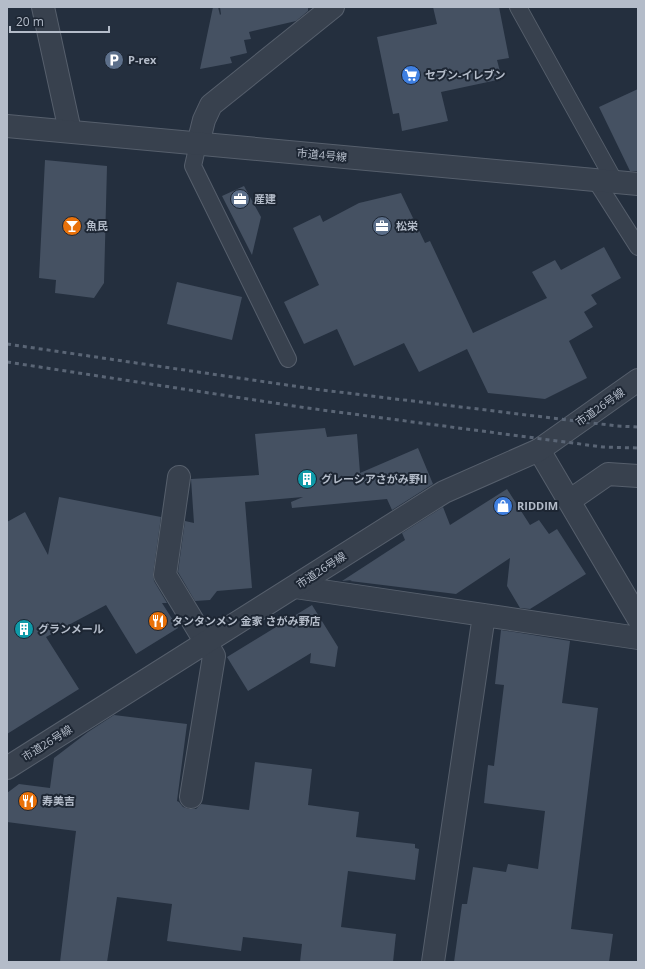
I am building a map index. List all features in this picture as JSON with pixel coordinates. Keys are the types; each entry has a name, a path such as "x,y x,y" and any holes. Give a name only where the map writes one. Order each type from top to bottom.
{"street":[{"path":"43,7 70,131"},
{"path":"198,144 204,120 211,105 333,7"},
{"name":"市道4号線","path":"7,126 638,184"},
{"name":"市道26号線","path":"7,768 444,492 538,450 638,380"},
{"path":"538,450 638,618"},
{"path":"569,501 608,474 638,476"},
{"path":"179,477 165,575 214,656 191,797"},
{"path":"294,587 638,638"},
{"path":"433,962 484,615"}],"lane":[{"path":"518,7 638,247"},
{"path":"198,144 193,166 288,359"}],"building":[{"path":"213,7 218,7 220,15 220,7 308,7 308,11 296,21 249,32 251,39 244,40 247,53 230,57 232,63 200,69"},
{"path":"433,7 499,7 509,58 497,60 502,79 441,92 448,121 402,131 399,113 393,114 377,37 437,24"},
{"path":"638,89 638,171 630,171 599,107"},
{"path":"45,160 107,166 104,283 94,298 55,293 56,280 39,278"},
{"path":"244,186 261,217 252,255 222,196"},
{"path":"401,193 425,243 430,241 473,333 547,298 532,272 555,260 561,270 604,247 621,278 591,295 597,304 584,312 593,327 569,341 587,378 545,399 488,393 467,349 419,372 404,343 354,366 337,329 304,344 284,302 319,285 293,228 320,215 323,222 359,203"},
{"path":"177,282 242,297 232,340 167,324"},
{"path":"325,428 327,437 357,434 360,473 418,448 433,484 392,510 387,499 292,508 291,502 303,497 245,502 252,588 217,591 210,600 195,601 178,572 185,521 194,523 191,479 259,475 255,434"},
{"path":"507,489 530,525 539,520 549,534 557,529 586,574 530,609 520,608 507,586 510,558 456,594 350,581 352,580 342,581 405,540 402,533 443,507 450,525"},
{"path":"59,497 161,517 153,574 154,581 167,603 162,603 178,628 136,654 106,605 46,637 79,689 7,734 7,522 25,512 48,555"},
{"path":"312,605 338,647 335,667 310,663 311,653 248,691 227,657"},
{"path":"501,630 570,641 562,703 598,708 571,929 613,934 609,962 454,962 462,904 467,904 473,867 506,872 508,864 538,869 545,811 484,803 488,765 494,766 504,685 495,684"},
{"path":"114,715 187,724 177,801 183,807 196,809 201,804 249,810 255,762 312,769 308,805 359,812 356,837 415,844 415,848 419,849 415,880 348,871 341,927 396,934 393,962 300,962 302,944 243,937 241,951 167,941 172,904 117,897 107,962 60,962 76,831 7,822 7,793 19,784 50,788 54,758 88,732"}],"railway":[{"path":"7,344 314,389 617,426 638,427"},
{"path":"7,362 307,408 603,447 638,448"}],"place":[{"name":"P-rex","path":"114,60"},
{"name":"セブン-イレブン","path":"411,75"},
{"name":"産建","path":"240,199"},
{"name":"魚民","path":"72,226"},
{"name":"松栄","path":"382,226"},
{"name":"グレーシアさがみ野II","path":"307,479"},
{"name":"RIDDIM","path":"503,506"},
{"name":"タンタンメン 金家 さがみ野店","path":"158,621"},
{"name":"グランメール","path":"24,629"},
{"name":"寿美吉","path":"28,801"}]}
